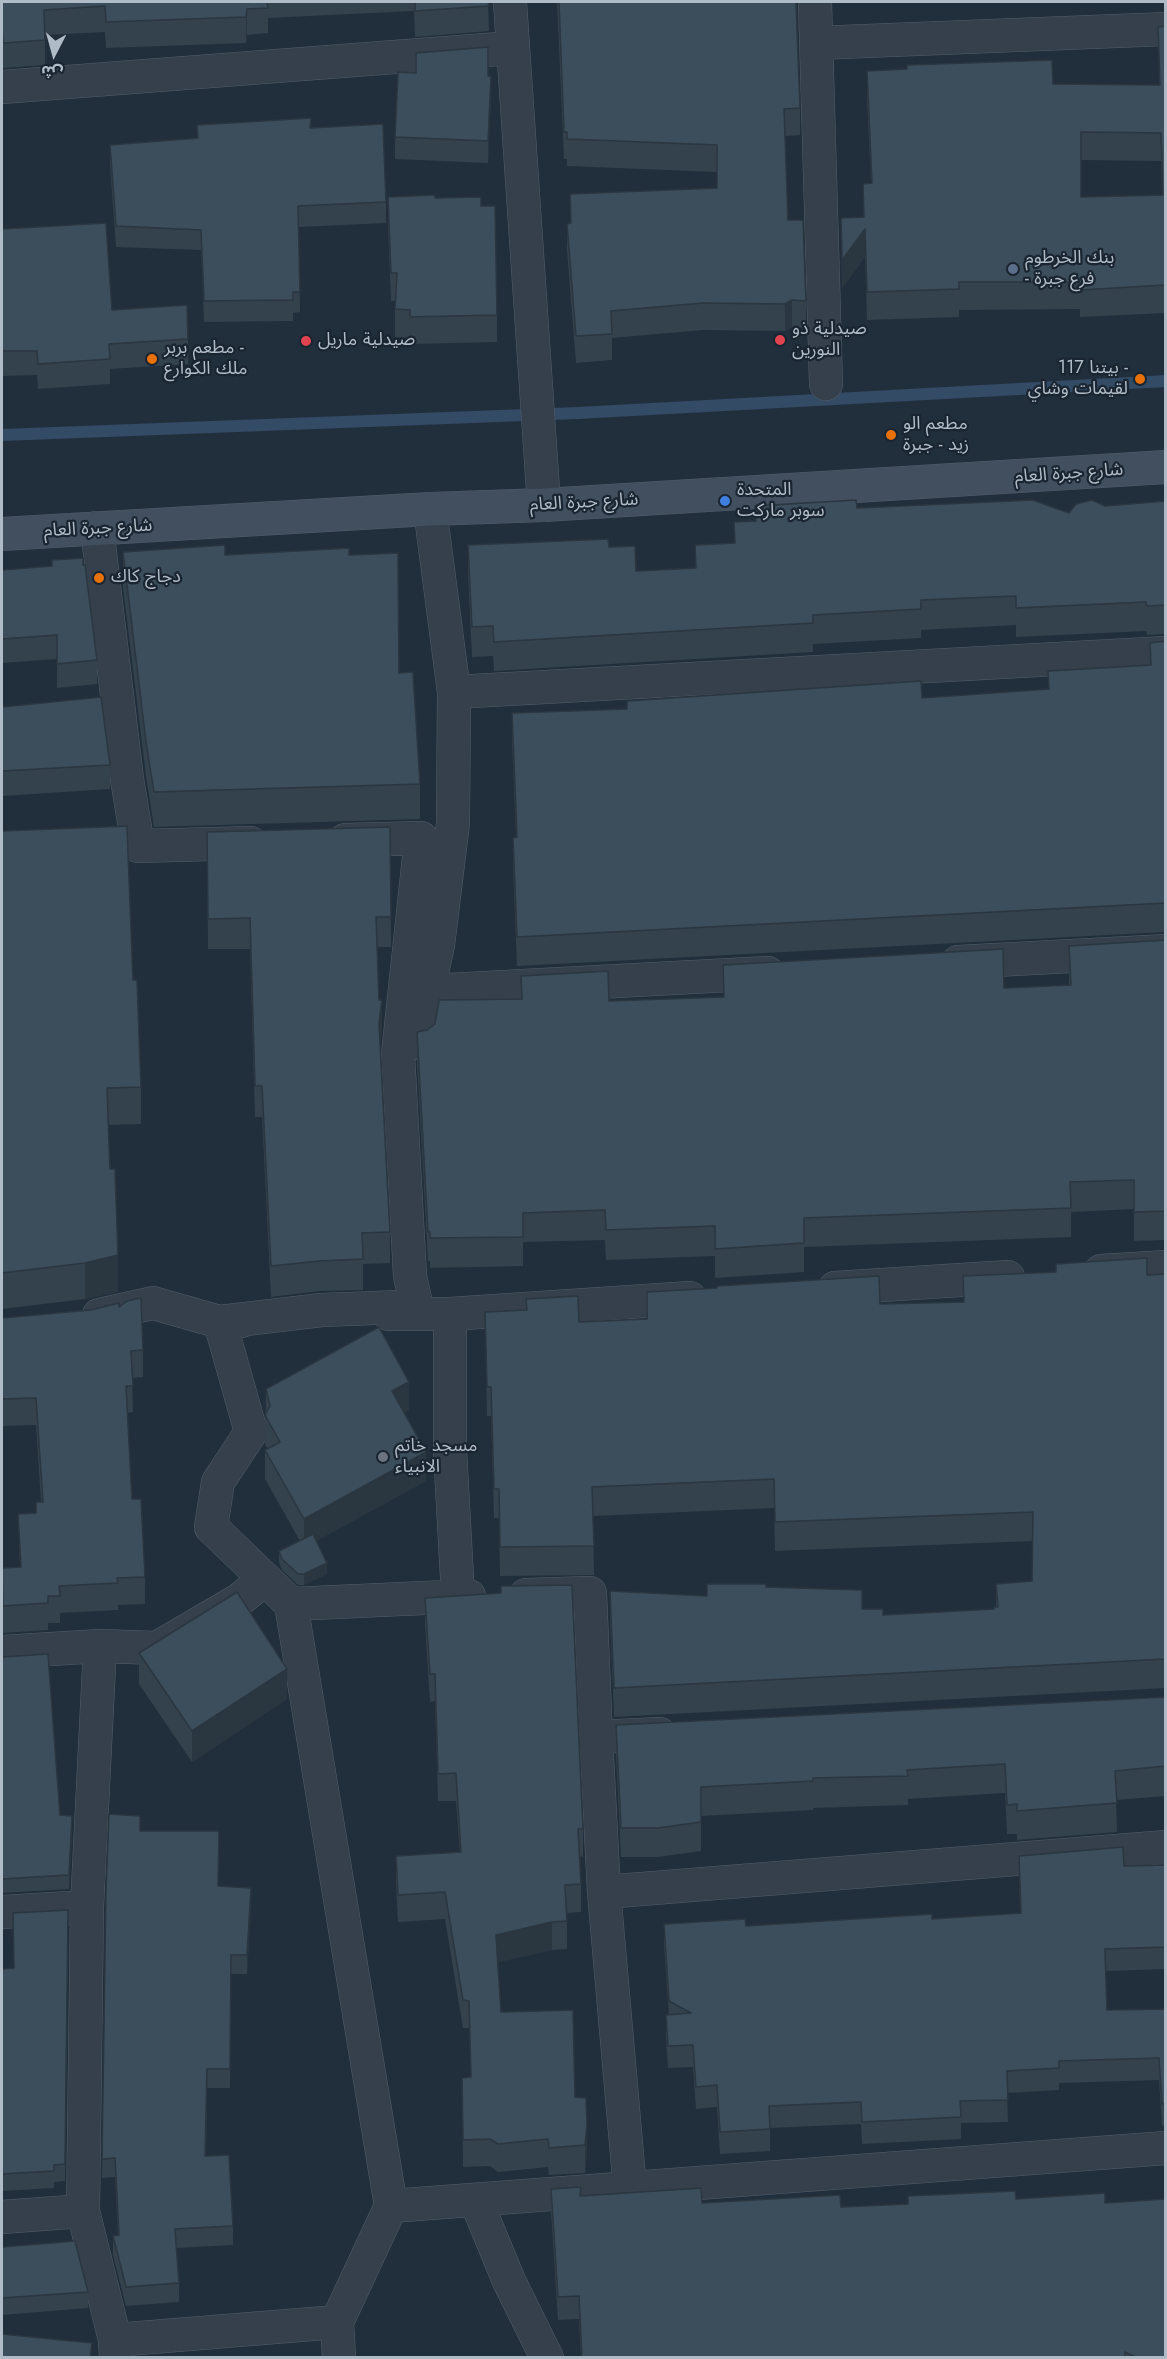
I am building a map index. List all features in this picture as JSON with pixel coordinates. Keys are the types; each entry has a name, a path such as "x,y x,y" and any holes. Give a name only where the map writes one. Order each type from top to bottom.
{"main road":[{"name":"شارع جبرة العام","path":"2,534 430,509 544,505 1166,467"}],"street":[{"path":"510,2 544,505"},
{"path":"815,2 826,384"},
{"path":"816,43 1166,29"},
{"path":"2,87 512,48"},
{"path":"430,509 454,692 453,823 438,945 421,1023 407,1060 438,1313 450,1450 458,1596"},
{"path":"97,528 105,703 138,846 279,840"},
{"path":"454,692 1166,653"},
{"path":"220,1322 322,1310 400,1307 415,1299 410,1276 407,1060 421,838 314,839 421,833 453,823"},
{"path":"928,964 1166,951"},
{"path":"429,991 797,971"},
{"path":"1070,1273 1166,1267"},
{"path":"808,1290 1034,1275"},
{"path":"66,1320 88,1318 153,1304 220,1322 438,1313 724,1296"},
{"path":"220,1322 251,1432 218,1482 211,1527 291,1605 391,2206 337,2322 339,2358"},
{"path":"2,1652 100,1646 157,1648 239,1600 265,1579"},
{"path":"291,1605 458,1596 590,1593 604,1892 630,2189"},
{"path":"100,1646 87,1907 83,2211 115,2349 337,2322"},
{"path":"597,1737 691,1732"},
{"path":"604,1892 1166,1847"},
{"path":"2,1912 87,1907"},
{"path":"391,2206 1166,2148"},
{"path":"477,2201 509,2281 547,2358"},
{"path":"2,2217 83,2211"}],"building":[{"path":"2,2 267,2 268,8 247,9 246,17 106,22 105,6 44,10 45,40 3,43"},
{"path":"415,2 488,2 489,6 415,11"},
{"path":"559,2 796,2 800,108 784,109 788,220 803,220 806,301 792,300 785,304 703,303 611,311 612,334 576,336 567,224 571,223 570,194 717,188 717,145 567,139 567,132 564,132"},
{"path":"1166,26 1165,285 1080,290 1080,282 959,282 959,289 867,292 865,229 842,260 841,218 864,217 863,184 872,183 867,71 907,69 907,65 1052,60 1053,84 1160,85 1158,27","holes":["1081,132 1161,133 1163,195 1081,197"]},
{"path":"488,47 488,76 491,76 488,141 395,137 398,72 416,73 416,53"},
{"path":"311,118 310,128 383,124 386,202 298,206 300,292 293,292 293,300 204,301 201,230 116,226 110,145 198,138 197,125"},
{"path":"435,195 435,198 481,197 481,206 495,206 497,315 410,317 410,310 395,309 397,273 391,273 388,197"},
{"path":"106,223 112,310 187,305 188,339 109,344 110,359 38,364 37,351 2,351 2,229"},
{"path":"856,500 857,508 1033,500 1069,513 1076,504 1092,500 1105,506 1166,501 1166,605 1147,606 1146,602 1016,608 1016,596 921,600 921,609 813,615 813,623 494,642 493,626 472,627 468,545 608,539 609,547 635,546 636,571 696,568 695,545 735,543 734,522 756,521 755,506"},
{"path":"225,545 225,555 349,548 349,555 398,553 399,673 413,672 420,784 154,792 123,552"},
{"path":"83,558 97,660 57,664 57,635 2,639 2,570 52,566 52,560"},
{"path":"1166,641 1166,903 517,937 513,838 517,837 512,713 627,709 627,701 921,681 922,698 1049,689 1048,671 1151,665 1150,643"},
{"path":"101,697 110,765 2,771 2,707"},
{"path":"127,826 133,980 137,980 141,1087 107,1088 110,1169 115,1169 118,1255 85,1263 2,1273 2,831"},
{"path":"390,827 391,917 376,917 379,1000 382,1000 379,1024 390,1232 362,1233 363,1259 271,1266 262,1086 255,1086 250,918 208,919 207,832"},
{"path":"1166,940 1166,1211 1134,1212 1134,1180 1070,1182 1071,1208 804,1218 804,1243 715,1249 715,1226 606,1230 605,1210 523,1213 523,1237 430,1238 417,1032 427,1030 435,1024 439,1000 522,999 521,976 608,971 609,1001 724,997 723,965 1003,949 1004,988 1071,985 1069,946"},
{"path":"1147,1258 1147,1275 1166,1274 1166,1659 614,1688 610,1591 707,1596 707,1584 766,1584 766,1587 862,1590 862,1609 883,1609 883,1615 994,1609 998,1607 996,1584 1032,1581 1033,1512 775,1522 774,1479 592,1487 594,1546 500,1547 499,1489 494,1489 491,1387 487,1387 485,1312 527,1310 526,1299 578,1296 579,1322 647,1319 647,1292 879,1276 880,1304 964,1302 963,1276 1056,1272 1056,1264"},
{"path":"141,1298 143,1350 131,1351 133,1386 126,1386 132,1499 141,1499 145,1577 117,1578 118,1583 59,1586 60,1596 48,1596 48,1603 3,1606 2,1568 21,1567 18,1514 36,1513 36,1502 43,1502 36,1398 2,1399 2,1318 90,1310 119,1303 119,1307 127,1301"},
{"path":"379,1327 409,1382 392,1391 426,1452 304,1519 265,1450 280,1442 265,1415 270,1406 266,1389"},
{"path":"313,1534 327,1563 304,1574 298,1574 282,1559 279,1551"},
{"path":"572,1585 583,1829 578,1829 581,1884 565,1885 567,1921 552,1922 496,1935 501,2012 573,2010 575,2097 586,2098 585,2145 549,2148 548,2139 498,2144 490,2139 463,2140 462,2078 471,2077 469,2001 463,2000 445,1892 398,1895 396,1856 461,1852 456,1773 438,1774 435,1674 430,1674 425,1598 501,1593 501,1586"},
{"path":"237,1592 287,1669 192,1731 139,1653"},
{"path":"48,1654 60,1815 72,1816 69,1875 2,1879 2,1657"},
{"path":"1166,1697 1166,1766 1115,1771 1117,1803 1017,1811 1017,1804 1007,1805 1005,1764 907,1770 908,1776 813,1778 813,1781 701,1787 701,1822 658,1828 621,1828 616,1725"},
{"path":"109,1814 140,1816 140,1831 219,1831 218,1886 251,1888 247,1955 231,1955 230,2069 207,2069 205,2156 229,2155 233,2226 175,2229 179,2283 126,2287 113,2236 119,2235 115,2158 102,2159"},
{"path":"1123,1847 1124,1866 1166,1865 1166,1947 1105,1949 1107,2010 1166,2009 1166,2103 1162,2104 1159,2058 1059,2061 1059,2068 1007,2071 1008,2100 960,2101 961,2117 862,2122 861,2102 769,2106 770,2129 720,2132 717,2085 696,2087 693,2045 668,2046 666,2015 691,2013 669,2001 664,1924 745,1919 746,1926 932,1914 932,1919 1021,1913 1019,1856"},
{"path":"68,1910 65,2164 54,2165 54,2171 2,2174 2,1969 14,1968 13,1913"},
{"path":"581,2187 580,2196 701,2188 702,2203 840,2195 841,2207 908,2204 908,2196 1015,2191 1016,2199 1105,2193 1105,2203 1166,2199 1166,2358 1137,2358 1125,2352 1125,2358 582,2358 579,2296 558,2297 551,2189"},
{"path":"75,2241 88,2292 2,2298 2,2247"},
{"path":"2,2334 92,2343 90,2358 2,2358"}],"waterway":[{"path":"2,435 578,413 1166,381"}],"place":[{"name":"بنك الخرطوم - فرع جبرة","path":"1013,269"},
{"name":"صيدلية ذو النورين","path":"780,340"},
{"name":"صيدلية ماريل","path":"306,341"},
{"name":"مطعم بربر - ملك الكوارع","path":"152,359"},
{"name":"بيتنا 117 - لقيمات وشاي","path":"1140,379"},
{"name":"مطعم الو زيد - جبرة","path":"891,435"},
{"name":"المتحدة سوبر ماركت","path":"725,501"},
{"name":"دجاج كاك","path":"99,578"},
{"name":"مسجد خاتم الانبياء","path":"383,1457"}]}
